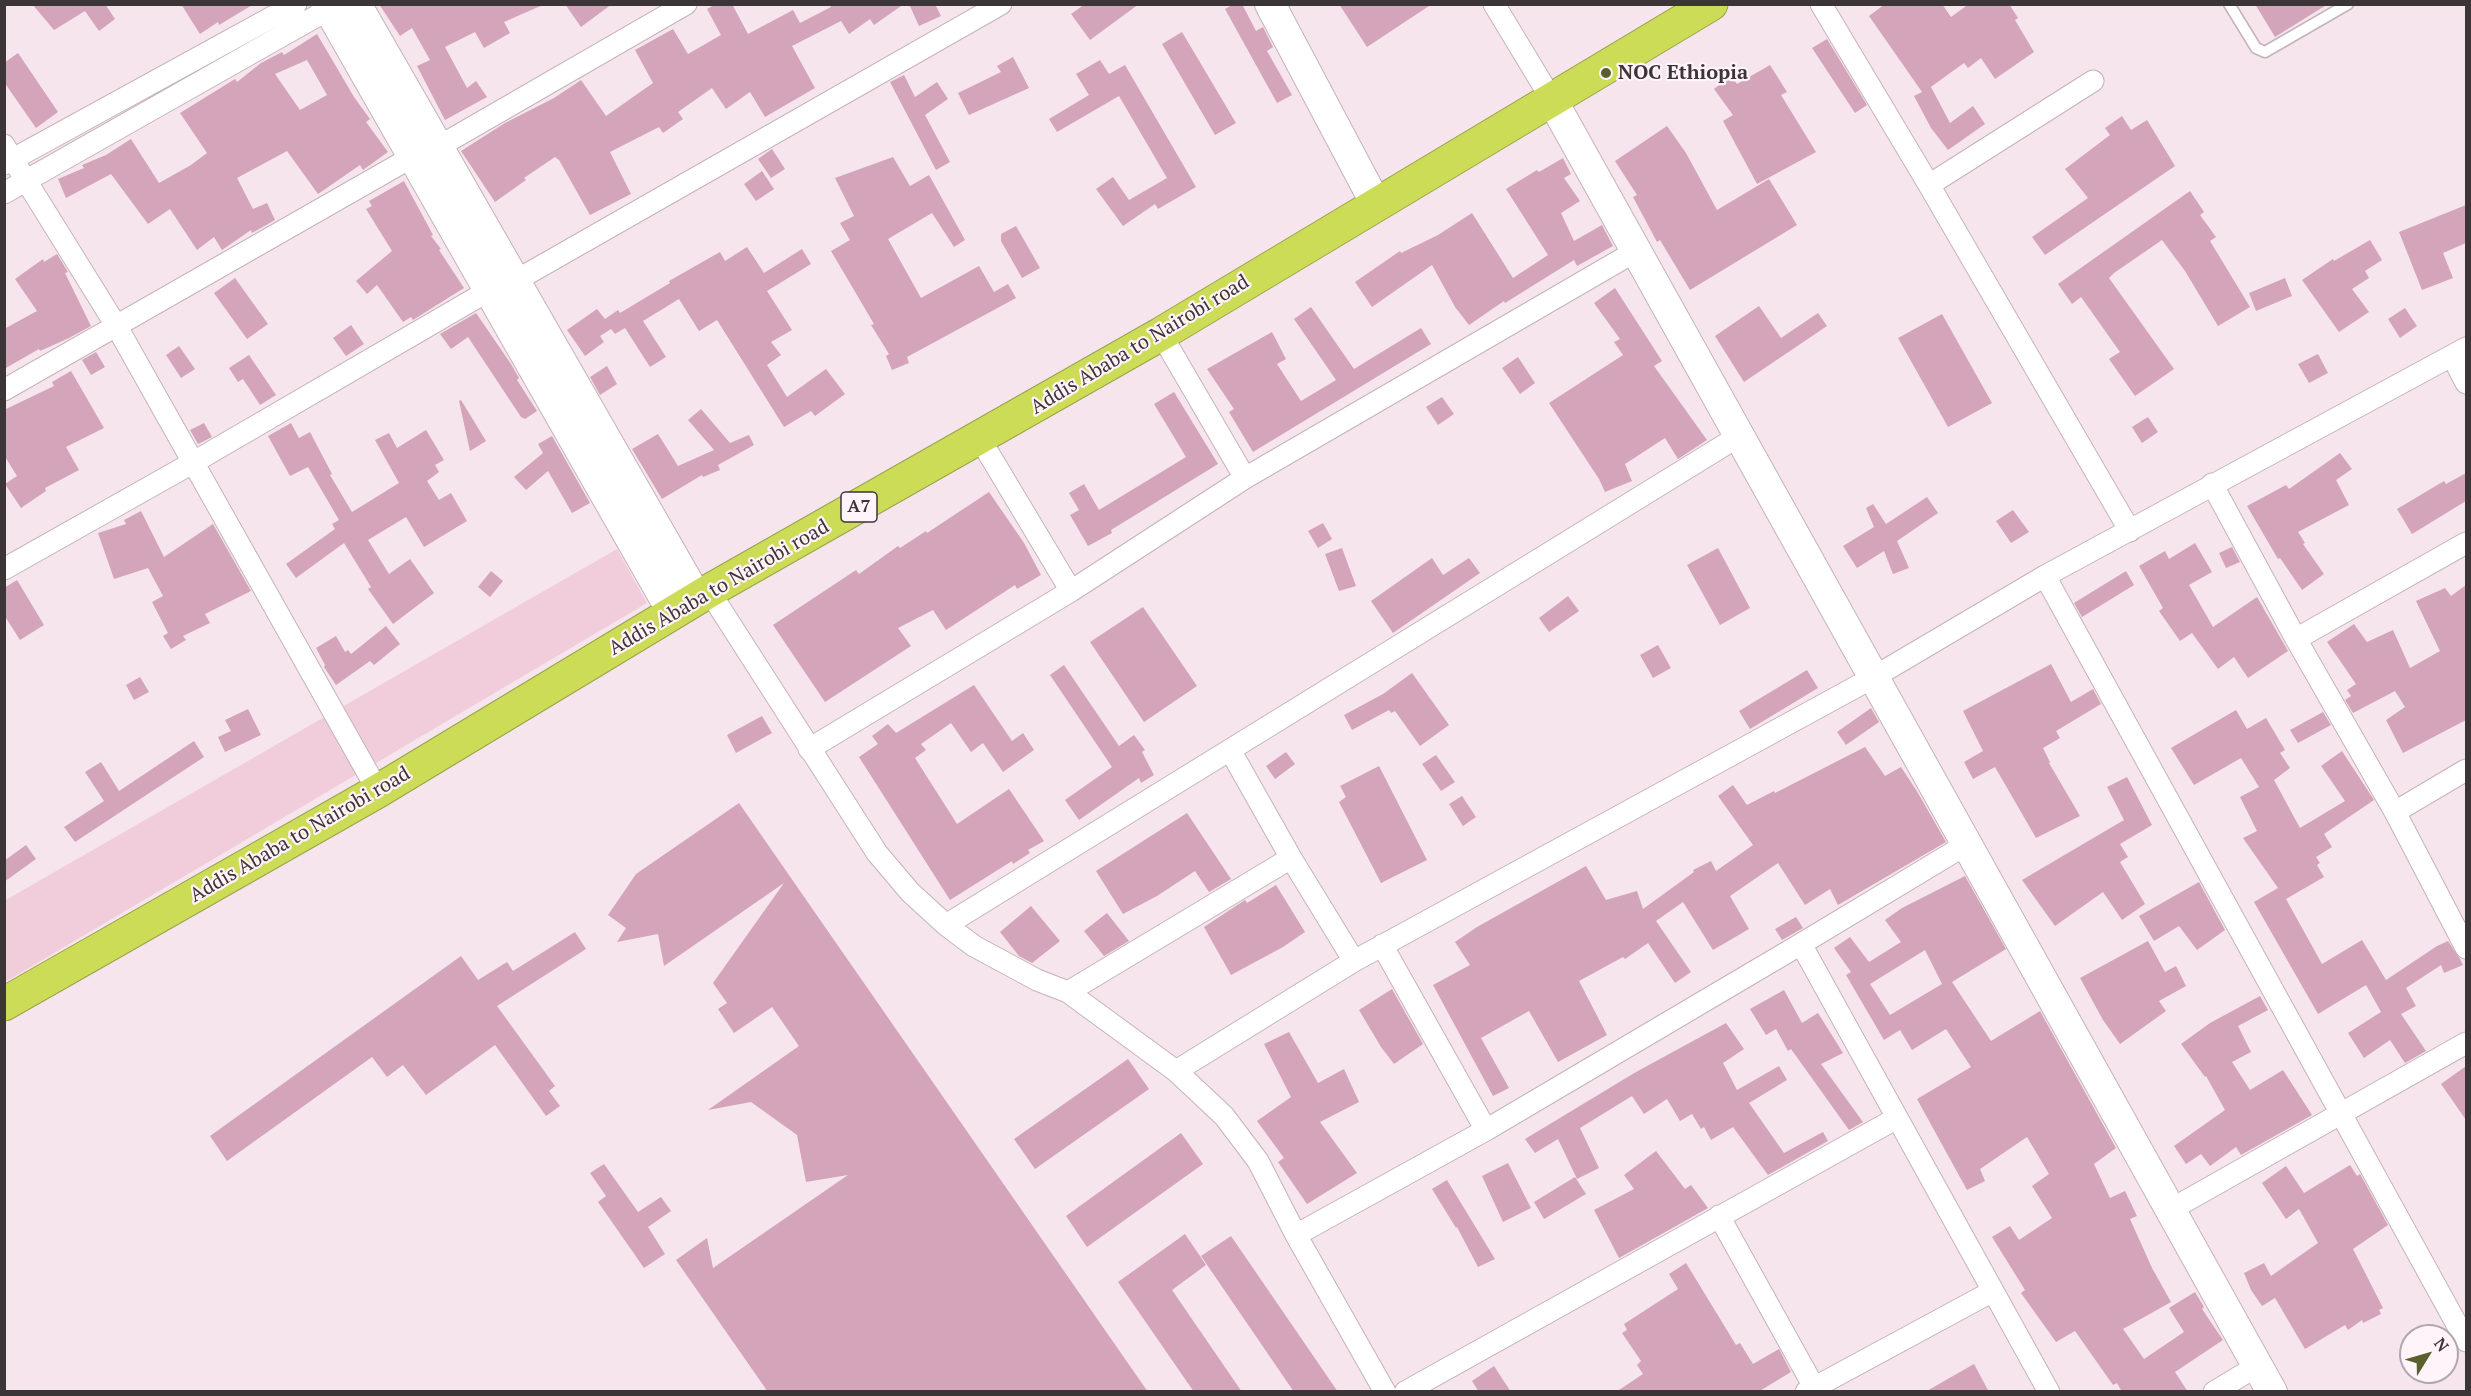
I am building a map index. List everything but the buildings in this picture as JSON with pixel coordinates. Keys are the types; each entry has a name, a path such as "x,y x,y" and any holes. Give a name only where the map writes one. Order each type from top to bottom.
{"highway":[{"name":"Addis Ababa to Nairobi road","path":"4,1004 378,791 693,600 980,439 1161,334 1711,4"}],"street":[{"path":"296,4 7,156 27,181 117,327 378,791"},
{"path":"4,390 686,4"},
{"path":"4,569 1001,4"},
{"path":"1270,4 1376,204"},
{"path":"1494,4 1552,100 2265,1379 2214,1392"},
{"path":"1821,4 2130,531"},
{"path":"4,193 337,6 502,286 693,600 809,749 877,854 910,892 946,925 1002,961 1068,992 1176,1071 1224,1116 1258,1161 1296,1235 1385,1392"},
{"path":"1929,185 2093,81"},
{"path":"809,749 1071,591 1245,478 1636,251"},
{"path":"1161,334 1245,478"},
{"path":"1176,1071 1354,961 1874,677 2045,576 2459,352 2466,382"},
{"path":"946,925 1739,436"},
{"path":"980,439 1071,591"},
{"path":"2212,484 2296,639 2395,812 2466,948"},
{"path":"2296,639 2466,543"},
{"path":"2045,576 2466,1341"},
{"path":"1230,750 1291,858 1354,961"},
{"path":"2395,812 2466,770"},
{"path":"1296,1235 1486,1130 1967,844"},
{"path":"1068,992 1291,858"},
{"path":"1802,944 2049,1392"},
{"path":"1383,945 1486,1130"},
{"path":"2170,1210 2466,1043"},
{"path":"1405,1392 1897,1118"},
{"path":"1719,1216 1810,1389 1993,1291"}],"lane":[{"path":"2229,4 2256,48 2265,52 2348,4"}],"shaded area":[{"path":"617,549 647,603 5,982 4,901"}],"place":[{"name":"NOC Ethiopia","path":"1606,73"}]}
